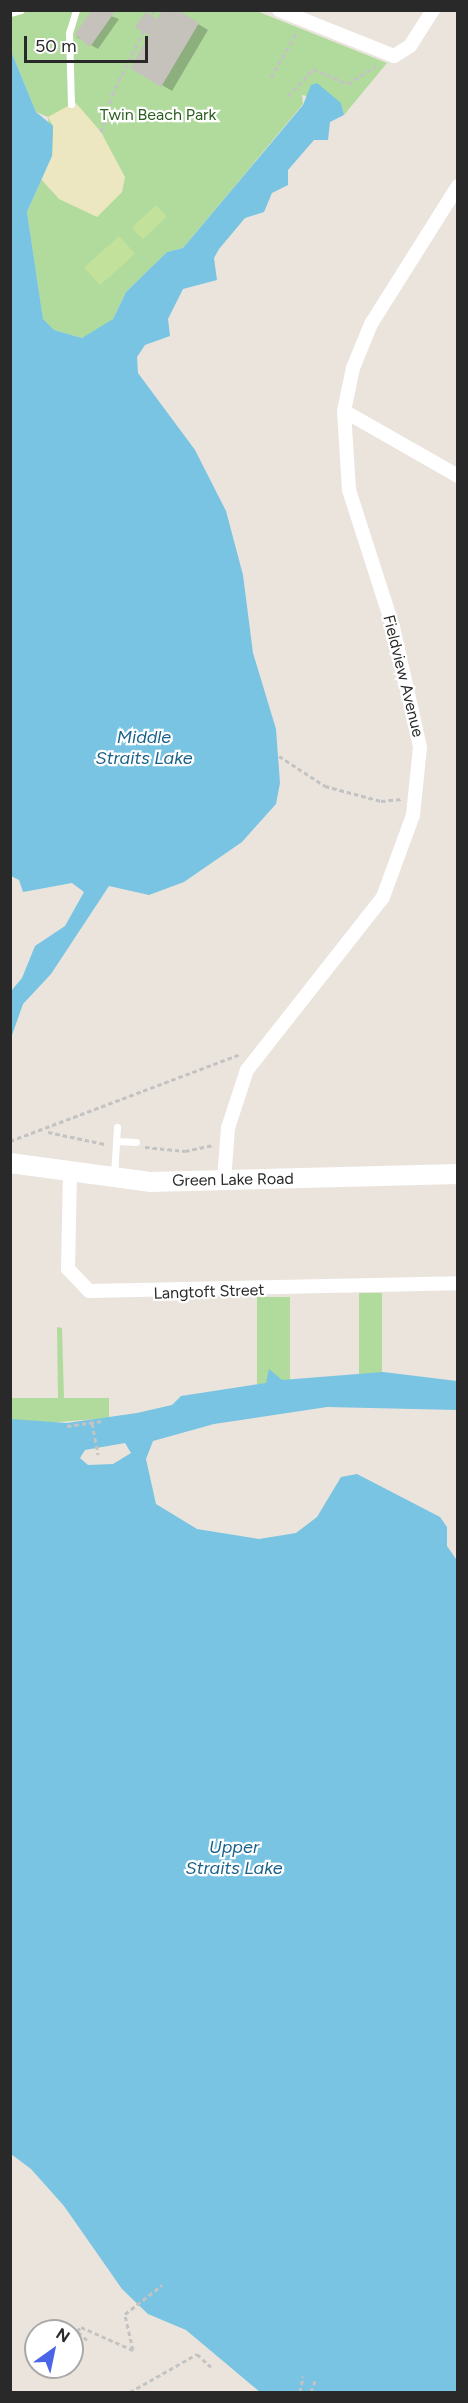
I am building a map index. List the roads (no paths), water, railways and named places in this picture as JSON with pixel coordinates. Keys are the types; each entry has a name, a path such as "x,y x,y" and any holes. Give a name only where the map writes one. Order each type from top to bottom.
{"street":[{"path":"279,10 385,56 402,54 433,10"},
{"name":"Fieldview Avenue","path":"224,1180 236,1095 259,1052 383,897 399,860 415,800 420,747 393,627 349,490 344,411 353,368 371,324 458,186"},
{"path":"344,411 458,476"},
{"name":"Green Lake Road","path":"10,1163 114,1178 224,1180 458,1174"},
{"name":"Langtoft Street","path":"70,1173 68,1269 89,1291 458,1283"}],"lane":[{"path":"10,14 21,10"},
{"path":"71,104 69,33 76,10"},
{"path":"114,1178 117,1127"},
{"path":"117,1141 136,1142"}],"water":[{"name":"Middle Straits Lake","path":"11,51 36,112 53,126 52,156 27,212 43,319 54,330 82,338 113,319 126,292 167,252 183,248 303,105 311,85 317,83 341,103 344,115 330,122 328,140 314,140 288,170 288,185 272,193 264,212 245,218 219,249 214,258 217,280 183,289 168,319 170,336 145,345 137,357 138,373 195,450 226,511 243,575 253,653 276,729 280,783 276,804 242,842 184,882 149,895 109,886 51,974 23,1004 11,1038 11,991 22,978 35,946 65,926 84,892 72,883 23,892 19,880 11,876"},
{"name":"Upper Straits Lake","path":"269,1369 282,1380 383,1372 457,1381 457,1410 327,1407 214,1424 153,1441 146,1459 156,1504 197,1529 259,1539 296,1533 317,1517 341,1477 357,1474 440,1517 447,1527 447,1546 458,1562 457,2392 260,2392 186,2330 148,2314 122,2289 64,2206 31,2169 11,2154 11,1419 67,1423 137,1413 172,1405 181,1396 266,1383","holes":["125,1443 131,1453 113,1464 88,1465 80,1458 85,1450"]}],"park label":[{"name":"Twin Beach Park","path":"158,115"}]}
